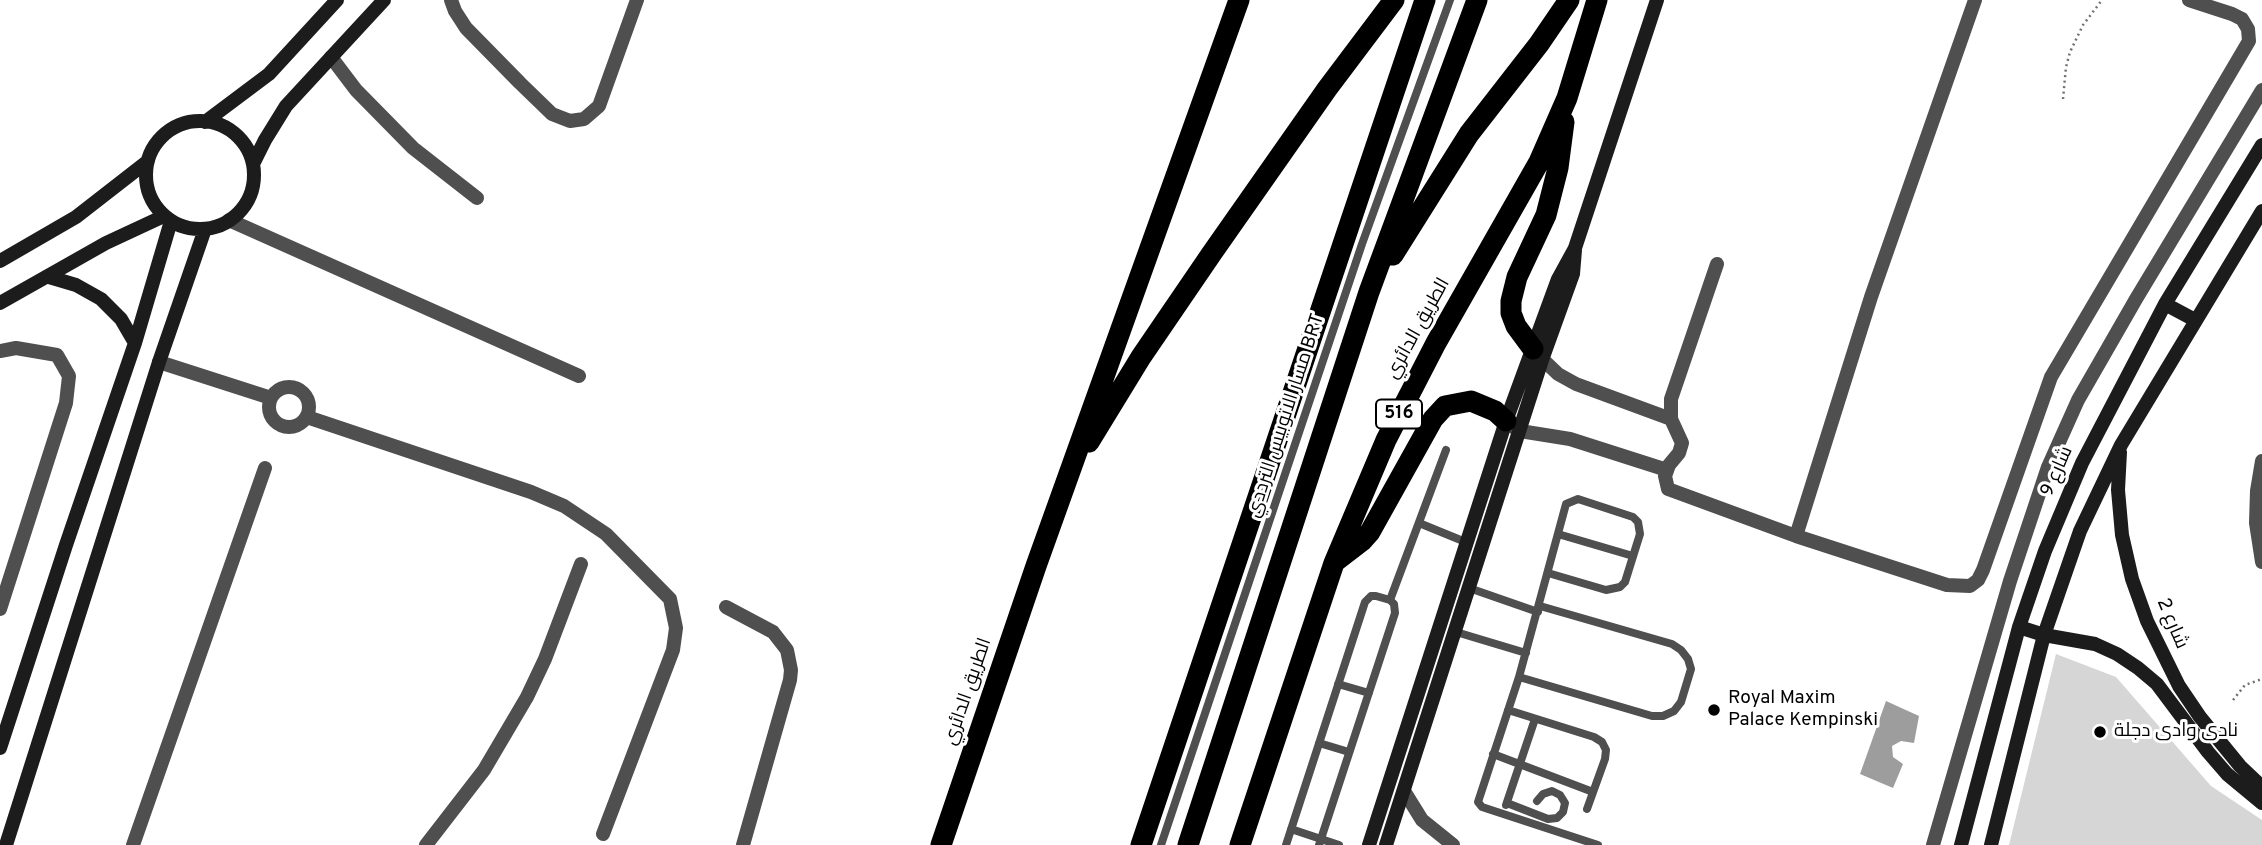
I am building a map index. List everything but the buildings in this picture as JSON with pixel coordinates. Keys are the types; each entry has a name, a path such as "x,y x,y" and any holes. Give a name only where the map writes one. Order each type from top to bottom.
{"highway":[{"name":"الطريق الدائري","path":"941,845 1066,479 1239,0"},
{"path":"1066,479 1142,357 1212,253 1327,89 1394,0"},
{"path":"1141,845 1425,0"},
{"path":"1188,845 1369,292 1477,0"},
{"path":"1369,292 1469,134 1539,44 1569,0"},
{"name":"الطريق الدائري","path":"1240,845 1334,563 1386,440 1436,343 1539,162 1567,98 1597,0"},
{"path":"1538,355 1516,326 1511,313 1511,301 1517,277 1546,215 1551,197 1560,158 1567,98"},
{"path":"1334,563 1370,532 1433,419 1445,406 1471,401 1495,411 1513,426"}],"street":[{"path":"205,122 269,74 337,0"},
{"path":"253,164 286,106 384,0"},
{"path":"451,0 466,28 520,83 552,114 570,121 584,119 598,106 637,0"},
{"path":"1369,845 1468,543 1538,355 1558,279 1575,248 1657,0"},
{"path":"1796,536 1871,297 1975,0"},
{"path":"1717,264 1671,398 1671,418 1682,443 1679,453 1667,470 1666,485 1672,491 1796,536 1947,585 1970,586 1978,580 2051,377 2249,41 2248,29 2242,19 2232,13 2189,0"},
{"path":"331,57 365,100 413,148 477,198"},
{"path":"1933,845 2010,581 2048,467 2078,400 2262,90"},
{"path":"205,122 216,124 236,135 249,153 253,164 253,186 244,205 229,220 205,229 182,226 167,218 152,200 146,181 148,161 158,142 174,128 205,122"},
{"name":"شارع 9","path":"1961,845 2019,627 2045,551 2082,463 2165,304 2262,145"},
{"path":"0,261 76,217 148,161"},
{"path":"1991,845 2044,635 2080,531 2121,446 2262,211"},
{"path":"0,303 106,243 167,218"},
{"path":"0,748 135,343 167,218"},
{"path":"229,220 579,376"},
{"path":"6,845 159,362 205,229"},
{"path":"49,277 76,285 100,299 121,319 135,343"},
{"path":"2165,304 2195,320"},
{"path":"0,351 16,348 57,355 69,376 66,404 0,609"},
{"path":"1538,355 1576,384 1671,418"},
{"path":"159,362 271,398"},
{"path":"287,386 301,390 309,402 307,417 295,426 280,424 270,413 271,398 277,390 287,386"},
{"path":"307,417 519,488 564,506 606,534 670,599 676,628 673,650 603,834"},
{"path":"1513,426 1570,439 1667,470"},
{"path":"1386,845 1456,632 1513,426"},
{"name":"شارع 2","path":"2121,446 2118,490 2122,535 2132,579 2147,621 2179,687 2240,766 2262,787"},
{"path":"2261,556 2256,523 2262,461"},
{"path":"133,845 265,468"},
{"path":"426,845 484,770 527,697 545,659 581,564"},
{"path":"726,607 773,632 787,650 791,670 743,845"},
{"path":"2019,627 2095,645 2118,654 2138,668 2157,684 2221,767 2241,788 2262,803"},
{"path":"1389,784 1404,792 1422,820 1453,845"}],"lane":[{"name":"مسار الاتوبيس الترددي BRT","path":"1161,845 1362,244 1450,0"},
{"path":"1390,600 1446,450"},
{"path":"1548,573 1614,590 1625,582 1640,534 1637,522 1633,517 1578,499 1566,504 1519,677 1478,802 1482,807 1598,845"},
{"path":"1419,523 1468,543"},
{"path":"1558,534 1633,556"},
{"path":"1469,588 1672,645 1681,650 1691,669 1681,702 1674,712 1663,716 1652,716 1519,677"},
{"path":"1286,845 1365,602 1367,598 1376,596 1390,600 1395,613 1320,842"},
{"path":"1456,632 1526,653"},
{"path":"1338,684 1369,693"},
{"path":"1508,710 1594,737 1602,742 1606,750 1605,759 1587,809"},
{"path":"1503,814 1535,719"},
{"path":"1319,743 1349,752"},
{"path":"1493,754 1593,792"},
{"path":"1507,803 1548,819 1557,818 1563,812 1564,803 1560,795 1552,792 1543,794 1537,801"},
{"path":"1291,829 1320,842 1339,845"}],"path":[{"path":"2063,99 2070,52 2083,25 2102,0"},
{"path":"2233,700 2245,685 2262,679"}],"shaded area":[{"name":"نادى وادى دجلة","path":"2056,654 2116,677 2211,786 2262,820 2262,845 2009,845"},
{"path":"1886,701 1919,716 1914,743 1901,741 1892,746 1893,757 1903,764 1893,788 1860,774"}],"place":[{"name":"Royal Maxim Palace Kempinski","path":"1714,710"},
{"name":"نادى وادى دجلة","path":"2100,732"}]}
